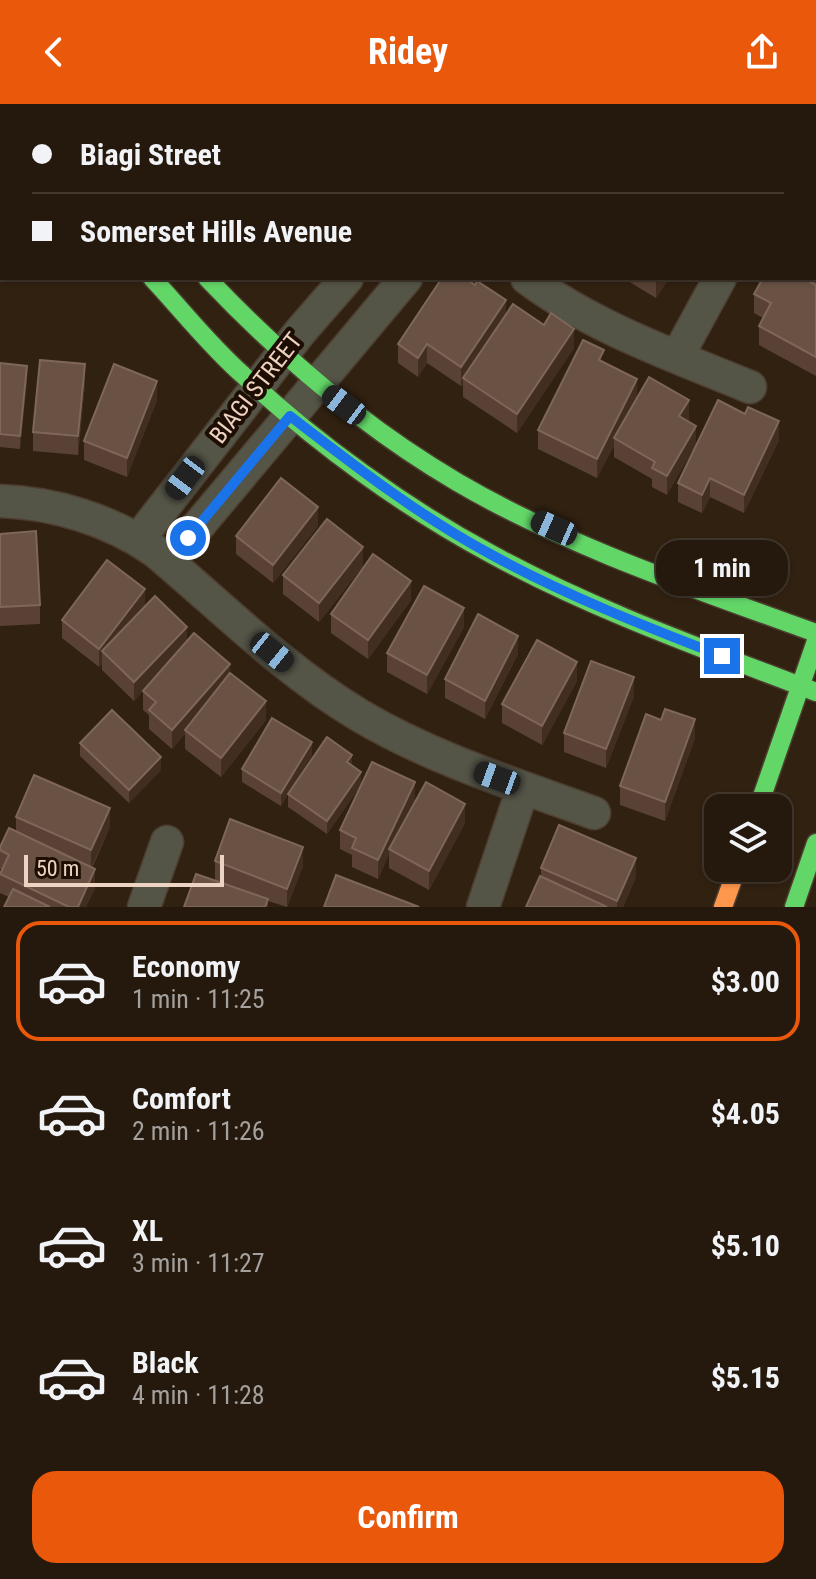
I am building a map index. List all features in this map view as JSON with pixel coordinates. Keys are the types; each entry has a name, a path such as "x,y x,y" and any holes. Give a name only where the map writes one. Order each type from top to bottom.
{"main road":[{"path":"154,280 256,388 395,496 492,555 561,589 808,689"},
{"path":"209,280 282,355 316,384 392,440 460,484 599,549 816,633"},
{"path":"764,794 808,689 816,641"},
{"path":"794,907 816,843"},
{"path":"723,907 732,882"}],"street":[{"name":"BIAGI STREET","path":"138,540 282,355 345,280"},
{"name":"BIAGI STREET","path":"168,562 404,280"},
{"path":"530,280 571,306 677,357 750,387"},
{"path":"677,357 719,280"},
{"path":"0,501 66,510 138,540 308,681 357,714 390,733 471,768 594,813"},
{"path":"483,907 523,788"},
{"path":"144,907 167,842"}],"building":[{"path":"441,280 468,280 475,285 477,281 506,300 461,367 427,344 418,358 398,344"},
{"path":"762,280 807,280 816,285 816,357 759,326 771,303 754,294"},
{"path":"513,304 544,325 551,313 574,329 517,414 463,378"},
{"path":"583,340 604,350 599,360 637,379 597,459 538,430"},
{"path":"40,360 85,364 78,436 33,432"},
{"path":"0,363 27,366 20,436 0,434"},
{"path":"114,364 157,381 127,458 84,441"},
{"path":"649,377 689,400 679,416 696,426 667,476 652,468 655,462 614,438"},
{"path":"718,400 745,414 748,407 779,421 744,495 710,478 702,495 678,483"},
{"path":"281,478 318,507 273,565 236,536"},
{"path":"327,519 363,547 319,603 283,575"},
{"path":"36,531 40,605 0,607 0,534"},
{"path":"373,554 411,581 368,640 331,614"},
{"path":"107,560 145,589 99,649 62,620"},
{"path":"424,586 464,608 427,675 387,653"},
{"path":"155,596 187,627 134,682 102,651"},
{"path":"478,614 518,636 485,701 445,679"},
{"path":"194,633 230,664 172,730 149,710 156,702 143,691"},
{"path":"537,640 577,662 542,726 502,704"},
{"path":"591,661 634,677 606,749 564,733"},
{"path":"230,673 266,701 221,758 185,730"},
{"path":"665,709 695,719 665,802 620,786 646,714 661,720"},
{"path":"112,710 161,757 129,790 80,743"},
{"path":"272,718 312,742 281,793 242,769"},
{"path":"327,737 352,755 347,762 361,772 327,821 288,794"},
{"path":"372,762 415,782 378,860 352,848 356,838 340,830"},
{"path":"34,775 110,808 91,850 16,817"},
{"path":"426,782 465,804 429,871 389,849"},
{"path":"230,819 303,847 287,889 215,861"},
{"path":"559,825 636,858 617,901 541,868"},
{"path":"9,828 95,869 78,907 69,907 0,874 9,855 0,847"},
{"path":"196,874 268,899 265,907 184,907"},
{"path":"336,875 419,907 324,907"},
{"path":"540,876 607,907 526,907"},
{"path":"13,889 50,907 4,907"}],"traffic: fast":[{"path":"154,280 219,352 271,400 362,473 427,517 493,555 572,594 652,629 816,692"},
{"path":"209,280 324,389 389,438 457,482 587,547 816,633"},
{"path":"763,794 816,641"},
{"path":"794,907 816,843"}],"traffic: slow":[{"path":"723,907 732,882"}],"route":[{"path":"188,538 290,416 395,496 492,555 561,589 722,656"}]}
